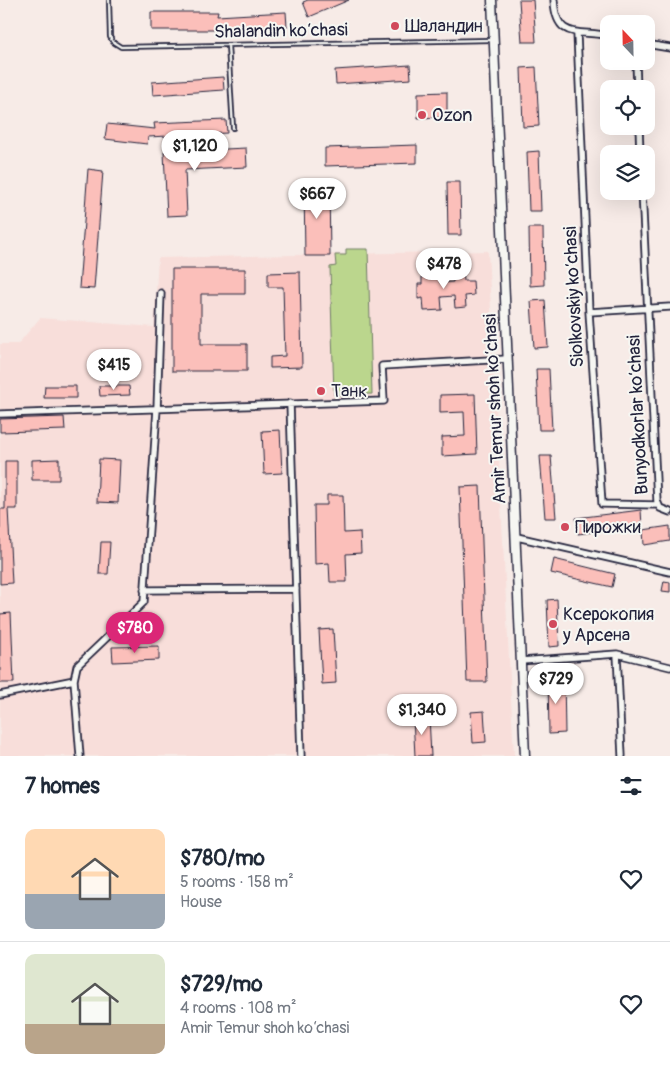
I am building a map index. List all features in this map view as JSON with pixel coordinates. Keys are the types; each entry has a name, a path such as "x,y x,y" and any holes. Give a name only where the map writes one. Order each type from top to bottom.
{"main road":[{"name":"Amir Temur shoh ko‘chasi","path":"492,0 507,359 517,537 525,756"}],"street":[{"path":"554,0 560,24 569,32 600,35"},
{"name":"Siolkovskiy ko‘chasi","path":"577,34 590,312 602,504 658,505"},
{"path":"655,46 670,48"},
{"name":"Bunyodkorlar ko‘chasi","path":"642,200 658,505 663,510 670,512"},
{"path":"80,756 74,680 78,666 144,602 157,409 161,292"},
{"name":"Bunyodkorlar ko‘chasi","path":"590,312 670,307"},
{"path":"0,414 384,401 382,366 507,359"},
{"path":"290,403 301,756"},
{"path":"517,537 670,572"},
{"path":"144,590 296,589"},
{"path":"521,661 617,654 670,667"},
{"path":"617,654 622,756"},
{"path":"0,696 74,680"}],"lane":[{"name":"Shalandin ko‘chasi","path":"109,0 110,37 112,42 121,47 494,40"},
{"path":"228,45 233,128"}],"shaded area":[{"path":"488,251 514,756 0,756 0,344 18,344 40,318 154,327 158,258"}],"green space":[{"path":"346,249 368,249 372,394 334,395 330,267 336,266 335,255 346,255"}],"building":[{"path":"308,0 349,0 309,17 303,2"},
{"path":"519,0 533,0 536,42 522,42"},
{"path":"151,12 218,12 217,16 286,12 287,27 224,30 151,30"},
{"path":"410,65 411,79 336,84 335,70"},
{"path":"536,67 539,126 523,127 521,68"},
{"path":"223,77 224,90 153,95 152,82"},
{"path":"447,92 447,117 418,118 418,93"},
{"path":"226,120 227,133 148,137 147,144 105,139 107,124 155,129 154,123"},
{"path":"417,145 417,163 325,166 325,148"},
{"path":"246,148 247,167 185,170 187,215 167,216 164,152"},
{"path":"539,151 541,211 529,211 527,152"},
{"path":"88,169 103,171 94,289 79,288"},
{"path":"447,182 460,182 461,235 448,235"},
{"path":"304,183 329,183 330,256 305,256"},
{"path":"529,228 543,228 544,285 530,286"},
{"path":"172,269 245,269 245,294 201,294 201,344 247,344 247,371 172,371"},
{"path":"439,270 440,283 453,282 453,270 463,270 464,281 473,281 474,295 465,296 466,307 455,308 454,296 441,297 442,310 424,311 423,298 418,299 418,284 422,284 422,271"},
{"path":"300,272 302,367 270,368 270,357 285,356 283,287 268,287 268,273"},
{"path":"545,300 548,347 534,348 531,301"},
{"path":"536,369 549,369 552,430 539,430"},
{"path":"45,386 76,386 76,398 44,398"},
{"path":"99,386 129,386 130,395 100,396"},
{"path":"475,394 477,454 442,456 442,437 465,436 464,412 440,413 440,395"},
{"path":"64,417 65,430 0,432 0,419"},
{"path":"280,430 282,473 264,474 262,431"},
{"path":"540,456 551,456 556,518 545,518"},
{"path":"59,459 59,480 32,480 32,460"},
{"path":"99,459 120,460 118,503 97,502"},
{"path":"5,461 17,461 17,509 8,509 12,583 0,584 0,509 5,509"},
{"path":"480,486 487,682 467,682 460,487"},
{"path":"327,495 343,495 344,533 360,532 361,553 346,554 347,582 330,582 329,563 315,564 314,505 327,505"},
{"path":"641,510 642,526 578,534 576,518"},
{"path":"670,526 670,541 644,545 643,530"},
{"path":"101,542 110,542 108,574 99,574"},
{"path":"554,559 615,574 612,587 551,573"},
{"path":"664,581 670,582 670,592 662,591"},
{"path":"557,599 559,646 549,647 547,600"},
{"path":"11,613 14,683 0,683 0,614"},
{"path":"333,629 336,683 322,684 319,630"},
{"path":"159,646 159,660 113,662 112,647"},
{"path":"548,676 564,676 565,733 549,734"},
{"path":"484,711 486,742 473,743 471,712"},
{"path":"429,716 431,756 415,756 413,717"}],"place":[{"name":"Шаландин","path":"395,26"},
{"name":"Ozon","path":"422,115"},
{"name":"Танк","path":"321,391"},
{"name":"Пирожки","path":"565,527"},
{"name":"Ксерокопия у Арсена","path":"553,624"}]}
